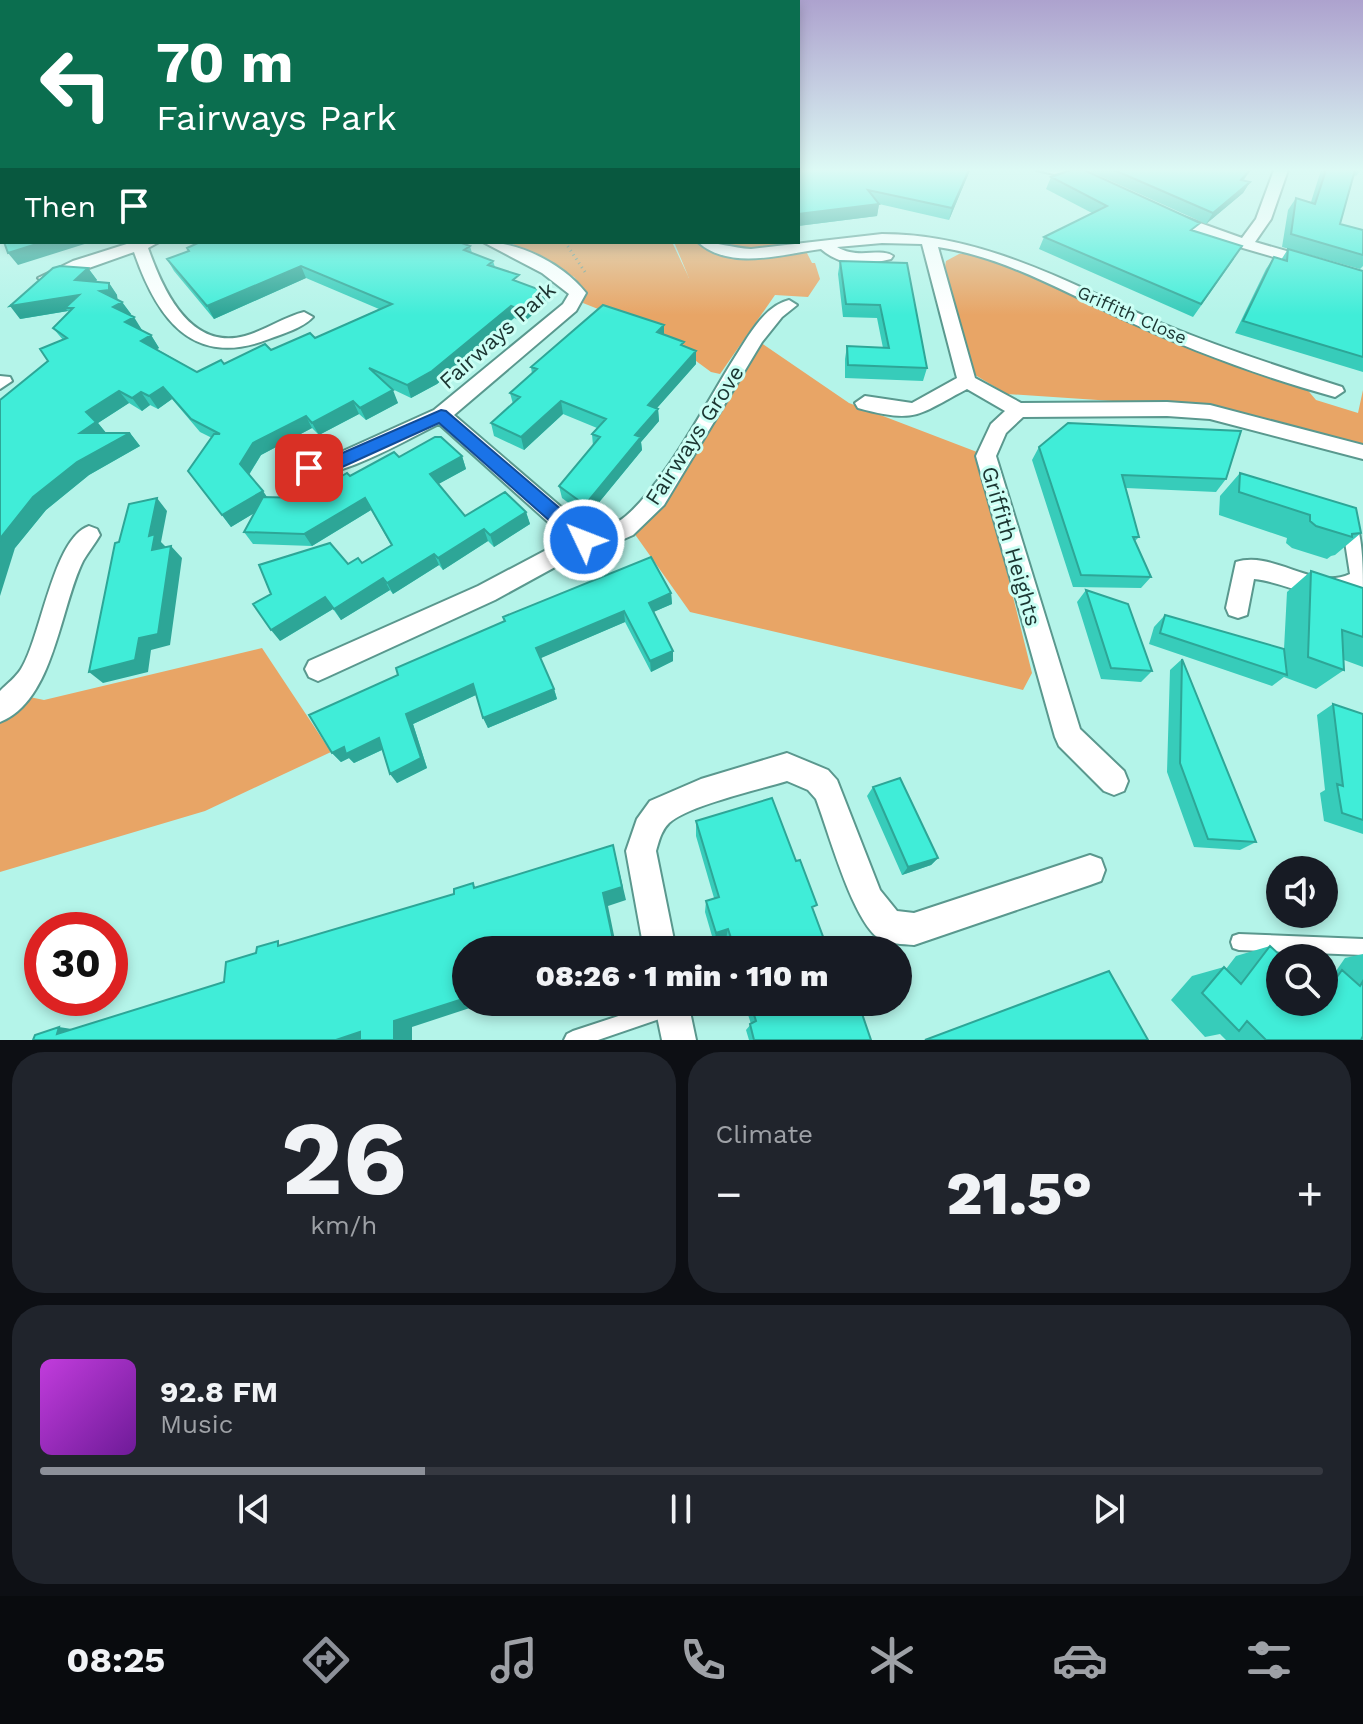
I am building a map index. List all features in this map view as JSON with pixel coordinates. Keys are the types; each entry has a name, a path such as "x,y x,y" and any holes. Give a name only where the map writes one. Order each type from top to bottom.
{"street":[{"path":"1172,219 1194,228 1363,278"},
{"path":"1246,243 1255,236 1264,219"},
{"name":"Griffith Close","path":"711,244 733,253 898,237 929,240 1005,258 1129,316 1232,359 1335,391"},
{"path":"929,240 967,381 1018,410 1136,408 1210,412 1363,452"},
{"path":"44,279 79,264 145,244 150,276 187,330 209,342 225,344 264,335 304,317"},
{"name":"Fairways Park","path":"309,468 334,464 441,415 570,307 578,293 553,272 495,244"},
{"path":"825,244 840,257 851,260 885,256"},
{"name":"Fairways Grove","path":"318,669 469,602 541,566 584,540 609,540 637,519 656,499 755,340 776,313 789,305"},
{"path":"865,403 898,412 920,410 967,381"},
{"name":"Griffith Heights","path":"1018,410 998,429 986,456 1069,737 1114,781"},
{"path":"441,415 584,540"},
{"path":"1238,608 1244,569 1265,569 1335,591 1353,586 1362,579 1361,556 1354,527 1343,513"},
{"path":"0,710 32,675 73,558 89,535"},
{"path":"657,936 641,851 647,829 660,811 701,793 787,767 818,780 827,790 869,900 889,926 914,929 1090,870"},
{"path":"674,1016 679,1040"}],"lane":[{"path":"1239,942 1363,947"},
{"path":"573,1040 639,1016"}],"shaded area":[{"path":"513,244 673,244 689,278 675,244 791,244 794,248 804,247 812,263 815,263 820,279 808,297 775,295 720,374 711,372 658,333 583,303 585,291 574,277"},
{"path":"959,254 973,254 1005,264 1121,319 1229,362 1305,387 1316,400 1358,413 1363,390 1363,446 1172,405 1007,394 975,375 969,363 945,267 946,261"},
{"path":"757,340 849,403 977,452 1032,673 1023,690 690,612 629,526"},
{"path":"262,648 331,752 205,811 0,872 0,710 15,694 44,700"}],"building":[{"path":"1082,219 1190,219 1200,223 1191,230 1242,246 1201,304 1044,237"},
{"path":"1293,219 1342,219 1340,224 1363,230 1363,255 1291,234"},
{"path":"5,244 37,244 8,253"},
{"path":"196,244 464,244 470,246 464,250 493,261 488,265 519,275 513,280 543,291 521,310 511,306 432,371 407,385 369,368 393,390 360,408 353,401 312,423 306,416 253,443 240,464 263,491 222,515 188,471 214,434 220,434 191,419 163,387 149,396 141,392 132,398 119,391 86,412 96,422 80,433 130,433 77,462 33,497 0,541 0,400 48,361 40,349 67,338 53,328 73,308 65,308 79,295 10,306 53,268 88,268 75,280 109,283 109,290 100,291 122,302 113,307 134,317 125,322 151,335 141,341 197,372 221,360 224,364 265,344 271,350 310,333 315,338 392,304 301,266 207,306 167,259 189,251 187,248"},
{"path":"1288,249 1363,271 1363,357 1243,321 1274,257 1287,261"},
{"path":"840,261 907,263 927,368 848,365 847,346 889,348 880,305 846,304"},
{"path":"603,305 664,325 657,332 684,342 681,345 696,351 648,405 658,409 635,435 641,437 585,505 559,486 600,437 592,434 606,419 561,401 521,437 491,423 520,397 510,393 537,369 531,367"},
{"path":"1068,423 1241,431 1226,479 1122,475 1139,537 1133,537 1151,577 1081,575 1039,447"},
{"path":"435,437 441,437 462,456 430,474 465,516 505,492 526,512 490,535 484,529 438,558 434,554 387,583 383,578 334,609 325,597 271,630 253,604 271,594 259,565 330,543 348,564 358,558 362,563 392,545 365,498 304,534 244,532 263,497 304,498 347,473 350,476 394,452 399,457"},
{"path":"1240,473 1356,508 1361,533 1352,534 1352,537 1316,526 1310,521 1310,515 1239,492"},
{"path":"157,498 149,536 155,534 152,550 171,546 158,634 139,638 135,660 89,672 115,543 119,542 129,504"},
{"path":"651,557 671,593 649,603 673,651 650,661 624,611 536,648 554,689 483,718 473,684 406,714 421,758 390,774 379,738 346,754 344,747 332,753 309,715 398,675 396,668 505,621 503,617"},
{"path":"1311,571 1363,588 1363,637 1342,630 1344,670 1308,657"},
{"path":"1086,590 1128,604 1152,671 1111,668"},
{"path":"1165,615 1284,649 1287,675 1160,633"},
{"path":"1182,659 1256,842 1208,839 1180,763"},
{"path":"1333,704 1363,714 1363,820 1342,813 1337,784 1343,786"},
{"path":"900,778 938,858 908,867 873,787"},
{"path":"772,798 817,905 812,907 823,936 730,936 728,929 716,933 706,901 719,897 696,821"},
{"path":"613,845 622,887 603,893 612,936 452,936 452,1002 394,1021 394,1040 360,1040 360,1032 336,1040 33,1040 35,1035 59,1027 57,1034 115,1016 128,1016 128,1012 224,982 226,962 256,953 257,947 278,941 278,946 454,894 454,889 473,883 474,888"},
{"path":"1266,951 1266,1016 1338,1016 1338,976 1342,970 1360,986 1363,981 1363,1036 1361,1040 1266,1040 1247,1021 1239,1031 1202,993 1224,967 1241,984"},
{"path":"1109,971 1148,1040 925,1040"},
{"path":"754,1016 863,1016 871,1040 754,1040 750,1024 756,1021"}],"route":[{"path":"309,468 334,464 441,415 584,540"}]}
